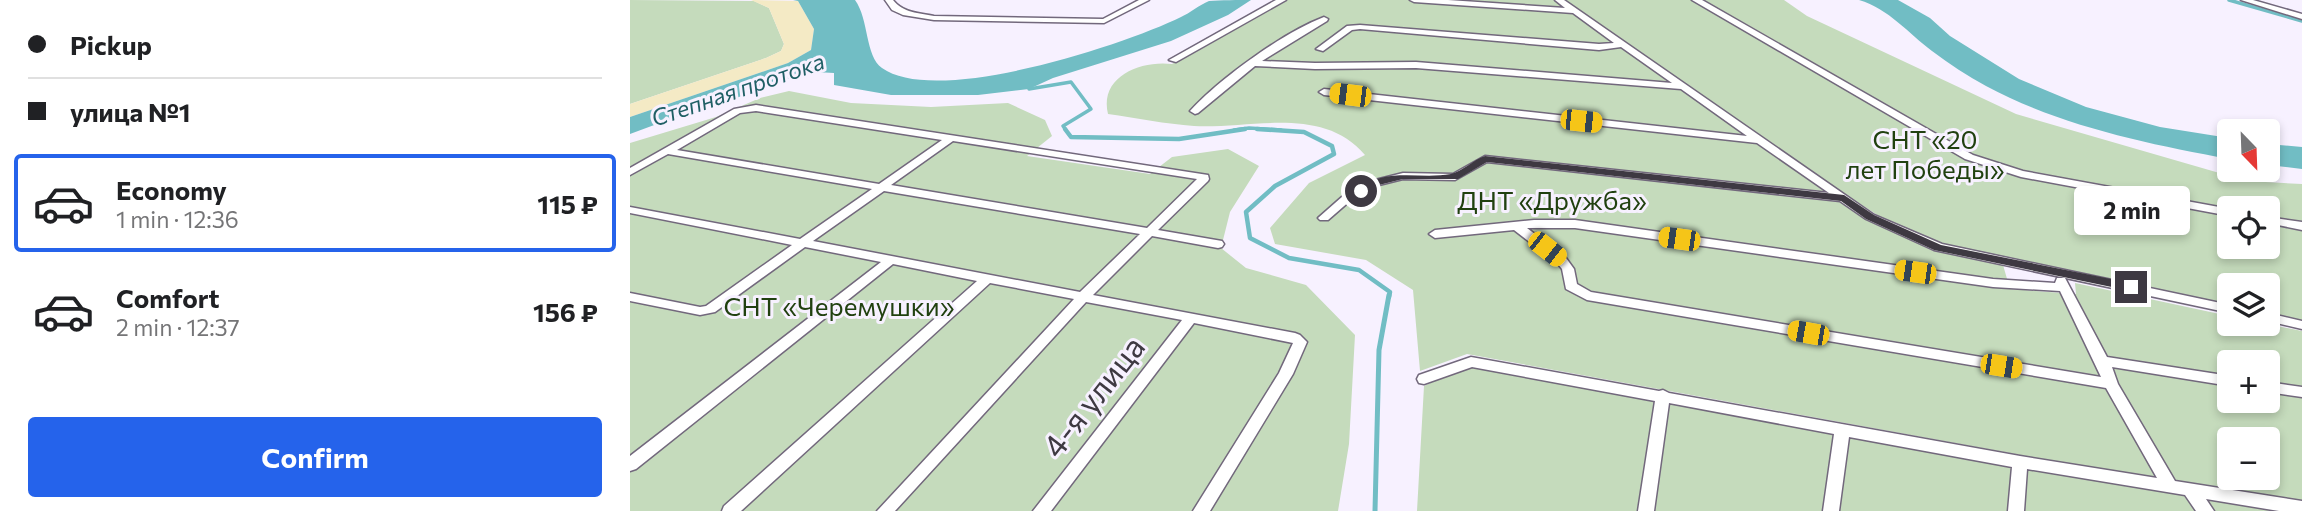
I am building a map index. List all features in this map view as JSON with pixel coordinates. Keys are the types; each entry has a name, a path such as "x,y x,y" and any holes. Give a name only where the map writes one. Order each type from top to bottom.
{"street":[{"path":"889,0 895,8 906,13 934,18 1104,21 1145,0"},
{"path":"1173,60 1282,0"},
{"path":"1414,0 1576,11"},
{"path":"1559,0 1870,217 1938,247 2217,306"},
{"path":"1696,0 1969,157 2021,174 2217,211"},
{"path":"2245,0 2302,17"},
{"path":"1195,111 1227,81 1256,63 1286,39 1324,19"},
{"path":"1320,49 1350,29 1360,27 1599,47 1623,44"},
{"path":"1256,63 1315,66 1416,65 1686,87"},
{"path":"1324,92 1761,140"},
{"path":"630,172 737,111 751,108 1204,177 1205,179 1151,233 1083,297 885,511"},
{"path":"630,296 705,311 952,137"},
{"path":"667,151 1219,244"},
{"path":"1324,218 1347,198 1375,183 1402,176 1455,177 1485,159 1844,199"},
{"path":"630,211 1295,338 1300,342 1286,374 1201,511"},
{"path":"2280,222 2302,226"},
{"path":"1434,234 1517,226 1575,224 1993,283 2063,287"},
{"path":"1517,226 1562,261 1568,269 1571,286 1587,296 2111,384"},
{"path":"630,465 891,260"},
{"path":"2057,271 2111,384 2168,485"},
{"path":"730,511 987,279"},
{"name":"4-я улица","path":"1041,511 1191,318"},
{"path":"2280,320 2302,325"},
{"path":"2102,361 2217,379"},
{"path":"1424,379 1471,362 2020,461 2302,508"},
{"path":"2280,389 2302,392"},
{"path":"1646,511 1663,395"},
{"path":"1831,511 1842,429"},
{"path":"2016,511 2020,461"},
{"path":"2189,489 2206,511"}],"green space":[{"path":"630,0 754,1 769,8 784,44 781,51 766,58 630,104"},
{"name":"ДНТ «Дружба»","path":"1287,0 1554,0 1862,214 1931,250 2003,265 2010,289 2076,294 2075,283 2217,313 2217,336 2280,336 2280,327 2302,331 2302,511 1417,511 1424,386 1472,364 2130,487 2124,474 1467,354 1420,371 1413,290 1366,260 1275,244 1270,228 1309,183 1365,155 1348,140 1328,130 1307,125 1262,123 1194,126 1108,114 1107,101 1116,81 1135,68 1160,63 1172,64"},
{"name":"СНТ «20 лет Победы»","path":"1564,0 1784,0 1807,16 2016,114 2217,172 2217,182 2302,184 2302,321 2280,316 2280,273 2217,273 2217,302 1943,244 1890,223 1827,183"},
{"name":"СНТ «Черемушки»","path":"789,91 851,103 931,107 1008,103 1045,120 1052,136 1027,156 1150,174 1172,157 1228,149 1259,166 1230,212 1221,248 1246,268 1306,285 1355,335 1349,444 1338,511 630,511 630,143 716,117 760,98"}],"sand":[{"path":"751,0 798,1 814,29 811,50 788,63 630,117 630,104 781,51 784,44 769,8"}],"water":[{"name":"Степная протока","path":"793,0 855,0 863,17 873,55 882,68 908,78 943,80 1030,68 1076,56 1154,29 1209,1 1251,0 1228,15 1171,41 1053,78 1029,89 978,95 891,95 834,85 834,73 822,72 786,80 630,134 630,117 788,63 811,50 814,29 798,1"},
{"path":"1859,0 1898,0 1930,18 1950,36 2019,79 2086,107 2160,127 2217,136 2217,157 2105,132 2014,100 1959,70 1889,15"},
{"path":"2280,145 2302,147 2302,169 2280,166"}],"waterway":[{"path":"2229,0 2302,21"},
{"path":"1029,89 1071,82 1091,109 1063,126 1066,130"},
{"path":"1065,129 1071,137 1179,139 1245,129"},
{"path":"1257,129 1304,132 1332,146 1334,154 1275,186 1246,212 1250,238 1289,258 1359,270 1390,292 1389,297"},
{"path":"1234,130 1281,130"},
{"path":"1375,511 1379,350 1389,295"}],"route":[{"path":"1361,191 1375,183 1402,176 1455,177 1485,159 1844,199 1870,217 1938,247 2131,287"}]}
